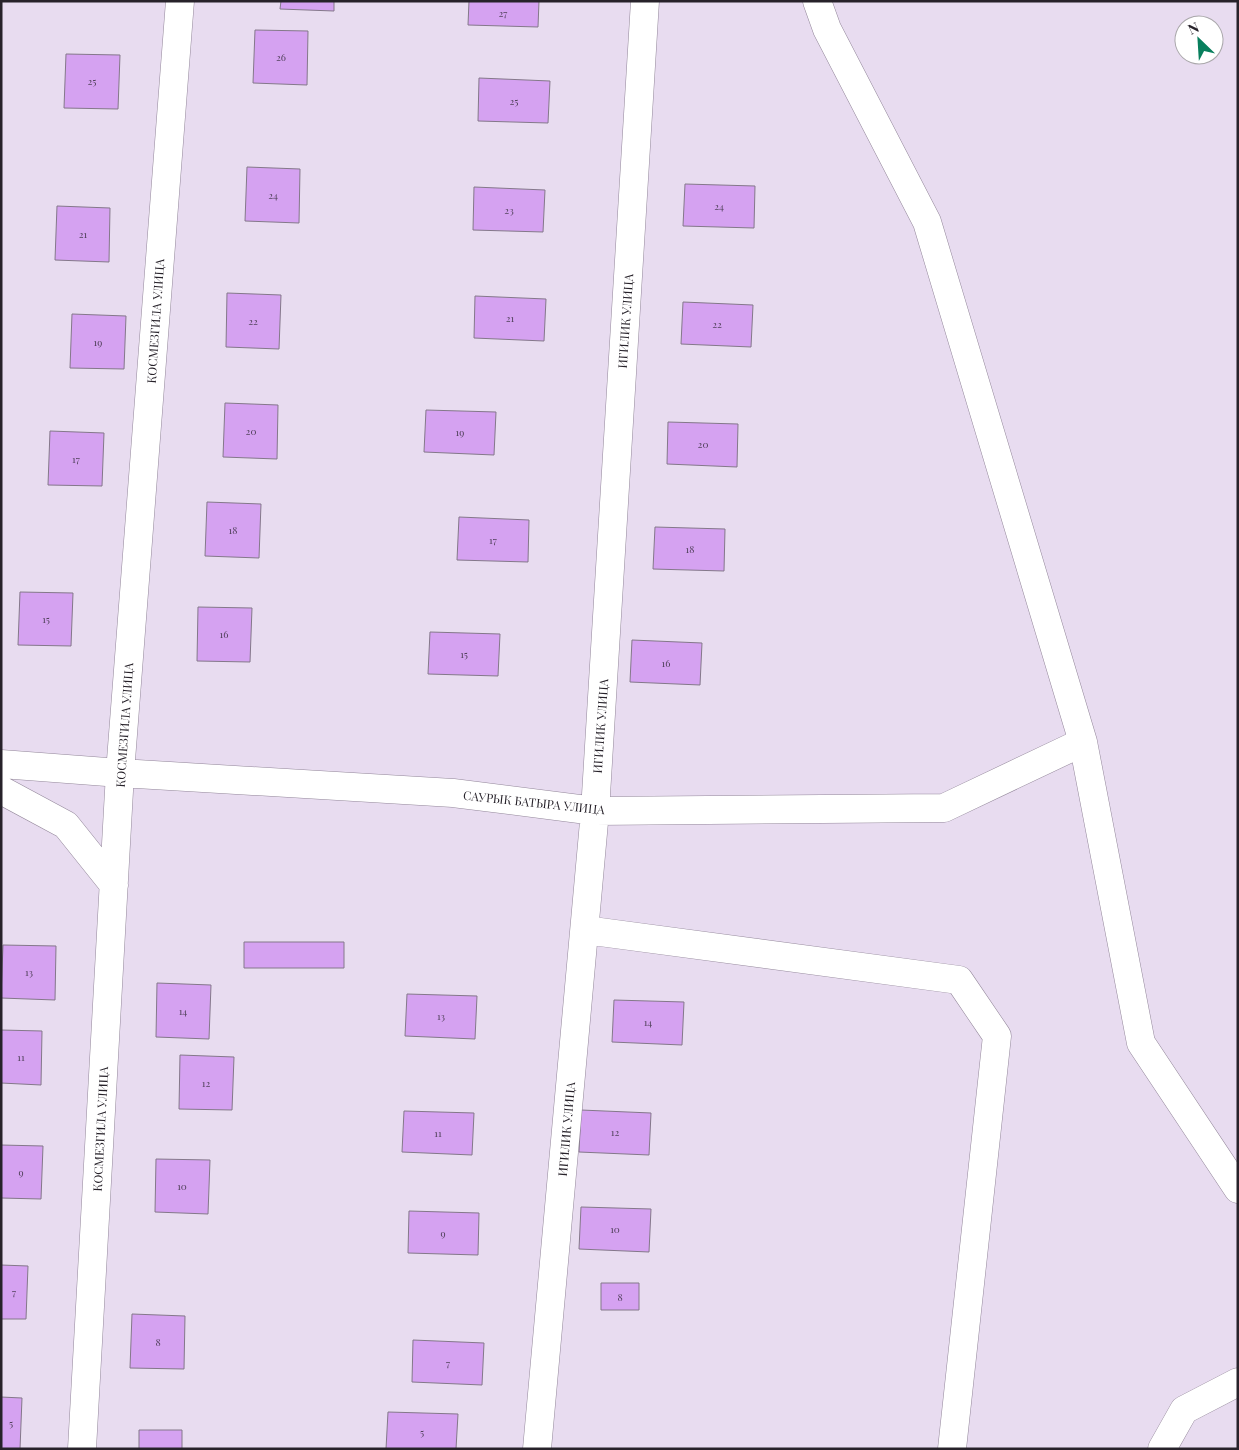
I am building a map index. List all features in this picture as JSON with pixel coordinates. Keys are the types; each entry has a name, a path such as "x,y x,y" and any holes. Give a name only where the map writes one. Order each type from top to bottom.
{"street":[{"name":"КОСМЕЗГИЛА УЛИЦА","path":"82,1449 120,773 180,1"},
{"name":"ИГИЛИК УЛИЦА","path":"537,1449 595,811 645,1"},
{"path":"816,1 827,29 927,222 1082,742 1141,1043 1238,1189"},
{"name":"САУРЫК БАТЫРА УЛИЦА","path":"1,764 453,793 595,811 944,808 1082,742"},
{"path":"1,790 66,826 114,885"},
{"path":"585,930 959,980 997,1036 952,1449"},
{"path":"1162,1449 1184,1410 1238,1382"}],"building":[{"path":"281,1 334,1 334,11 280,9"},
{"path":"469,1 539,1 538,27 468,25"},
{"path":"255,30 308,31 307,85 253,83"},
{"path":"66,54 120,55 118,109 64,108"},
{"path":"479,78 550,81 548,123 478,121"},
{"path":"247,167 300,169 299,223 245,221"},
{"path":"685,184 755,186 754,228 683,226"},
{"path":"474,187 545,190 543,232 473,230"},
{"path":"57,206 110,208 109,262 55,260"},
{"path":"227,293 281,295 279,349 226,347"},
{"path":"475,296 546,299 544,341 474,338"},
{"path":"683,302 753,305 751,347 681,344"},
{"path":"72,314 126,316 124,369 70,368"},
{"path":"225,403 278,405 277,459 223,457"},
{"path":"426,410 496,412 494,455 424,452"},
{"path":"668,422 738,424 737,467 667,464"},
{"path":"50,431 104,433 102,486 48,485"},
{"path":"207,502 261,504 259,558 205,556"},
{"path":"459,517 529,520 528,562 457,560"},
{"path":"655,527 725,529 724,571 653,569"},
{"path":"20,592 73,593 71,646 18,645"},
{"path":"198,607 252,608 250,662 197,661"},
{"path":"430,632 500,634 498,676 428,674"},
{"path":"632,640 702,643 700,685 630,682"},
{"path":"244,942 344,942 344,968 244,968"},
{"path":"3,945 56,946 55,1000 1,998"},
{"path":"157,983 211,985 209,1039 156,1037"},
{"path":"407,994 477,996 475,1039 405,1036"},
{"path":"614,1000 684,1002 682,1045 612,1042"},
{"path":"1,1030 42,1031 41,1085 1,1083"},
{"path":"180,1055 234,1057 232,1110 179,1109"},
{"path":"581,1110 651,1113 649,1155 579,1152"},
{"path":"404,1111 474,1113 472,1155 402,1152"},
{"path":"1,1145 43,1146 41,1199 1,1198"},
{"path":"156,1159 210,1160 208,1214 155,1212"},
{"path":"581,1207 651,1209 649,1252 579,1249"},
{"path":"409,1211 479,1213 478,1255 408,1253"},
{"path":"1,1265 28,1266 26,1319 1,1319"},
{"path":"601,1283 639,1283 639,1310 601,1310"},
{"path":"132,1314 185,1316 184,1369 130,1368"},
{"path":"413,1340 484,1343 482,1385 412,1382"},
{"path":"1,1397 22,1398 20,1449 1,1449"},
{"path":"388,1412 458,1414 456,1449 386,1449"},
{"path":"139,1430 182,1430 182,1449 139,1449"}]}
